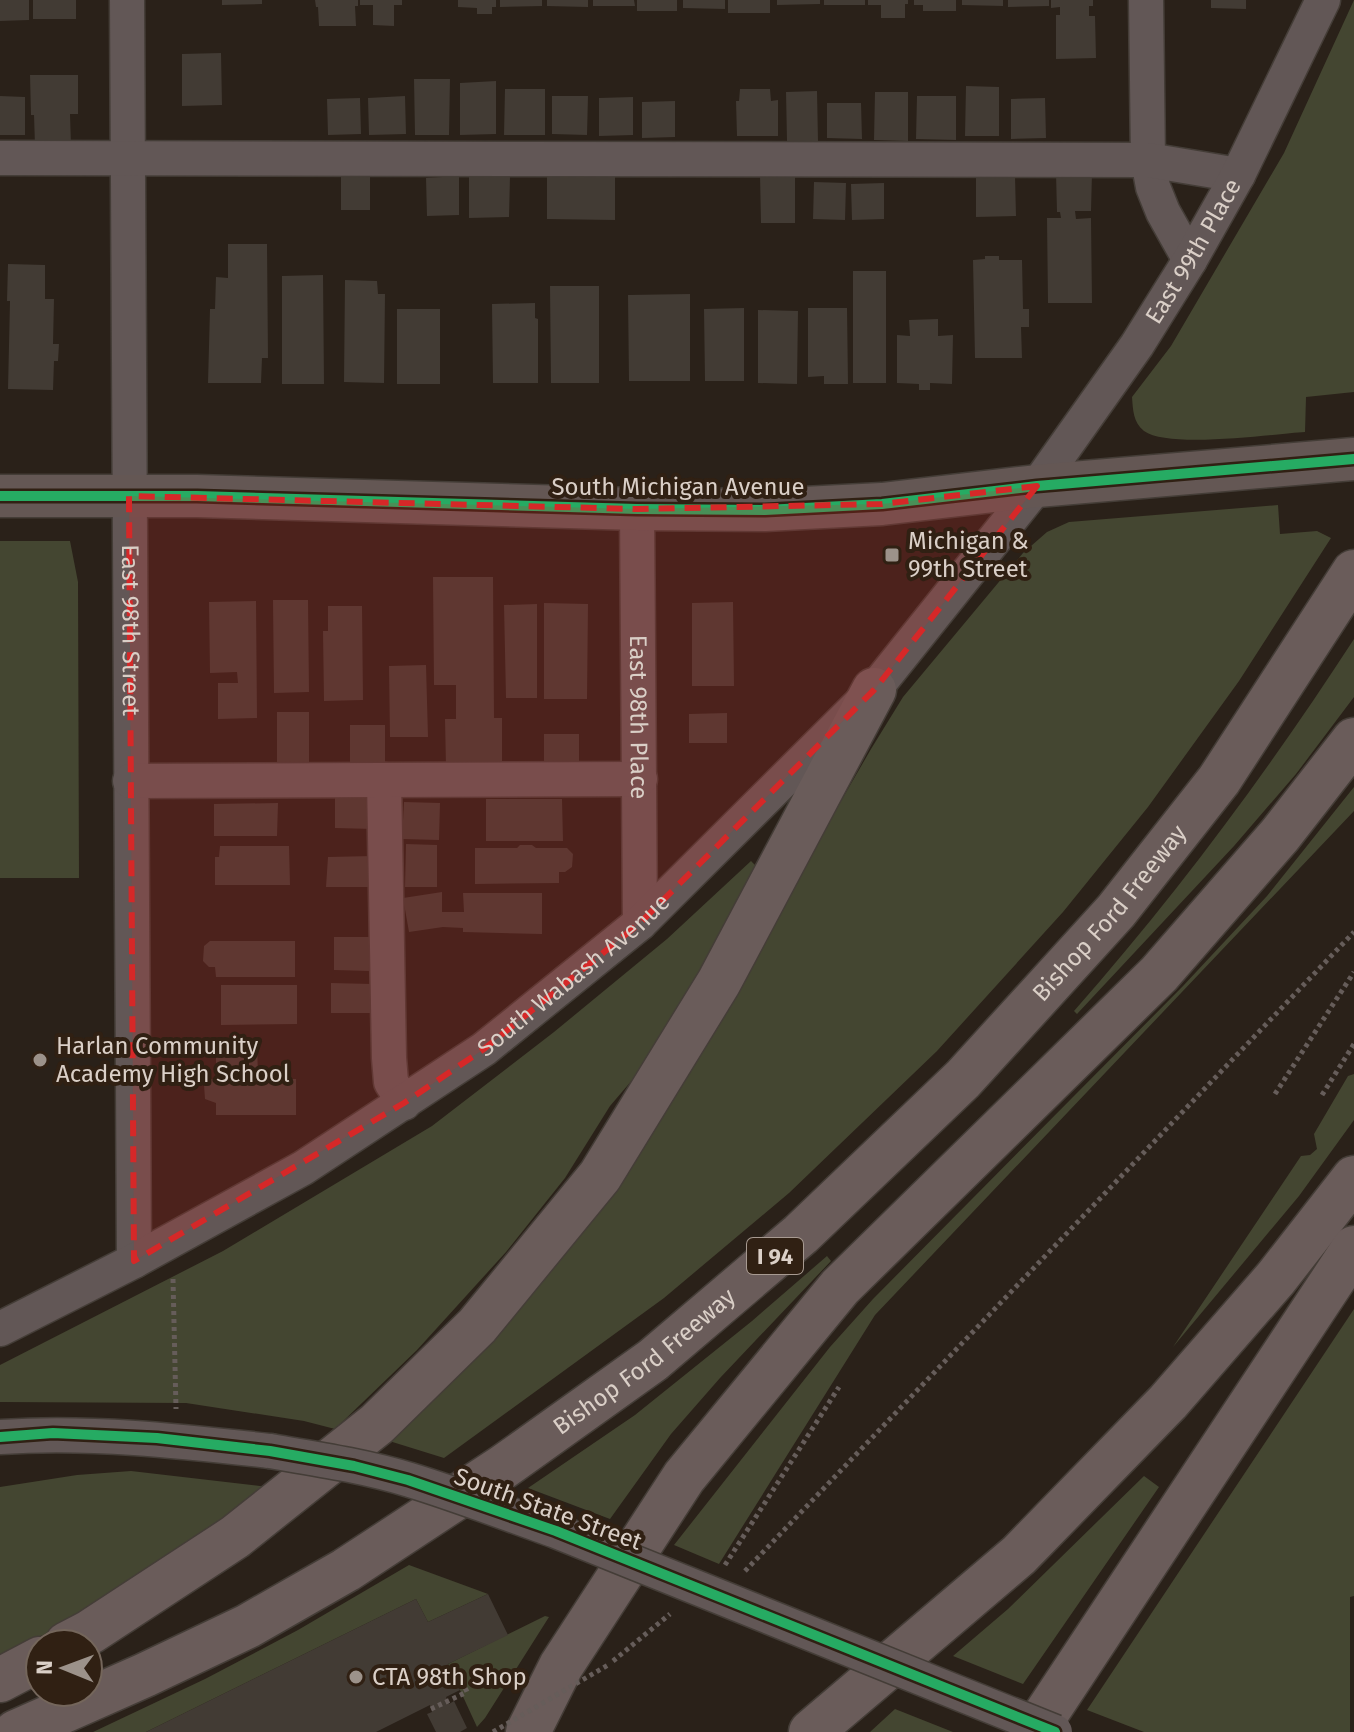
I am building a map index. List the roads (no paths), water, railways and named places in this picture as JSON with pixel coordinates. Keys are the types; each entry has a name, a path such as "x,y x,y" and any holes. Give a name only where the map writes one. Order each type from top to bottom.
{"highway":[{"name":"Bishop Ford Freeway","path":"16,1732 248,1626 346,1570 503,1467 653,1360 790,1244 963,1079 1116,911 1219,780 1354,572"},
{"path":"96,1628 235,1537 377,1424 477,1326 600,1176 719,982 874,690"},
{"path":"528,1732 561,1666 684,1477 840,1287 1159,974 1280,835 1354,740"},
{"path":"811,1732 1041,1534 1168,1402 1276,1278 1354,1178"},
{"path":"1034,1732 1354,1248"},
{"path":"0,1680 24,1667"}],"main road":[{"name":"South Michigan Avenue","path":"0,496 765,510 882,504 1037,486 1354,459"}],"street":[{"name":"East 98th Street","path":"127,0 134,1261"},
{"path":"1146,0 1148,160 1153,187 1163,212 1190,260"},
{"name":"East 99th Place","path":"1037,486 1137,345 1190,260 1238,175 1323,0"},
{"path":"0,158 1148,160 1238,175"},
{"name":"South Wabash Avenue","path":"0,1329 134,1261 303,1168 484,1049 640,923 874,690 1037,486"},
{"name":"East 98th Place","path":"637,509 640,923"},
{"path":"130,781 640,779"},
{"path":"384,780 389,1058 391,1082 404,1103"},
{"name":"South State Street","path":"0,1437 53,1433 157,1438 270,1451 354,1466 408,1480 542,1526 1055,1732"}],"place":[{"name":"Michigan & 99th Street","path":"892,555"},
{"name":"Harlan Community Academy High School","path":"40,1060"},
{"name":"CTA 98th Shop","path":"356,1677"}]}
